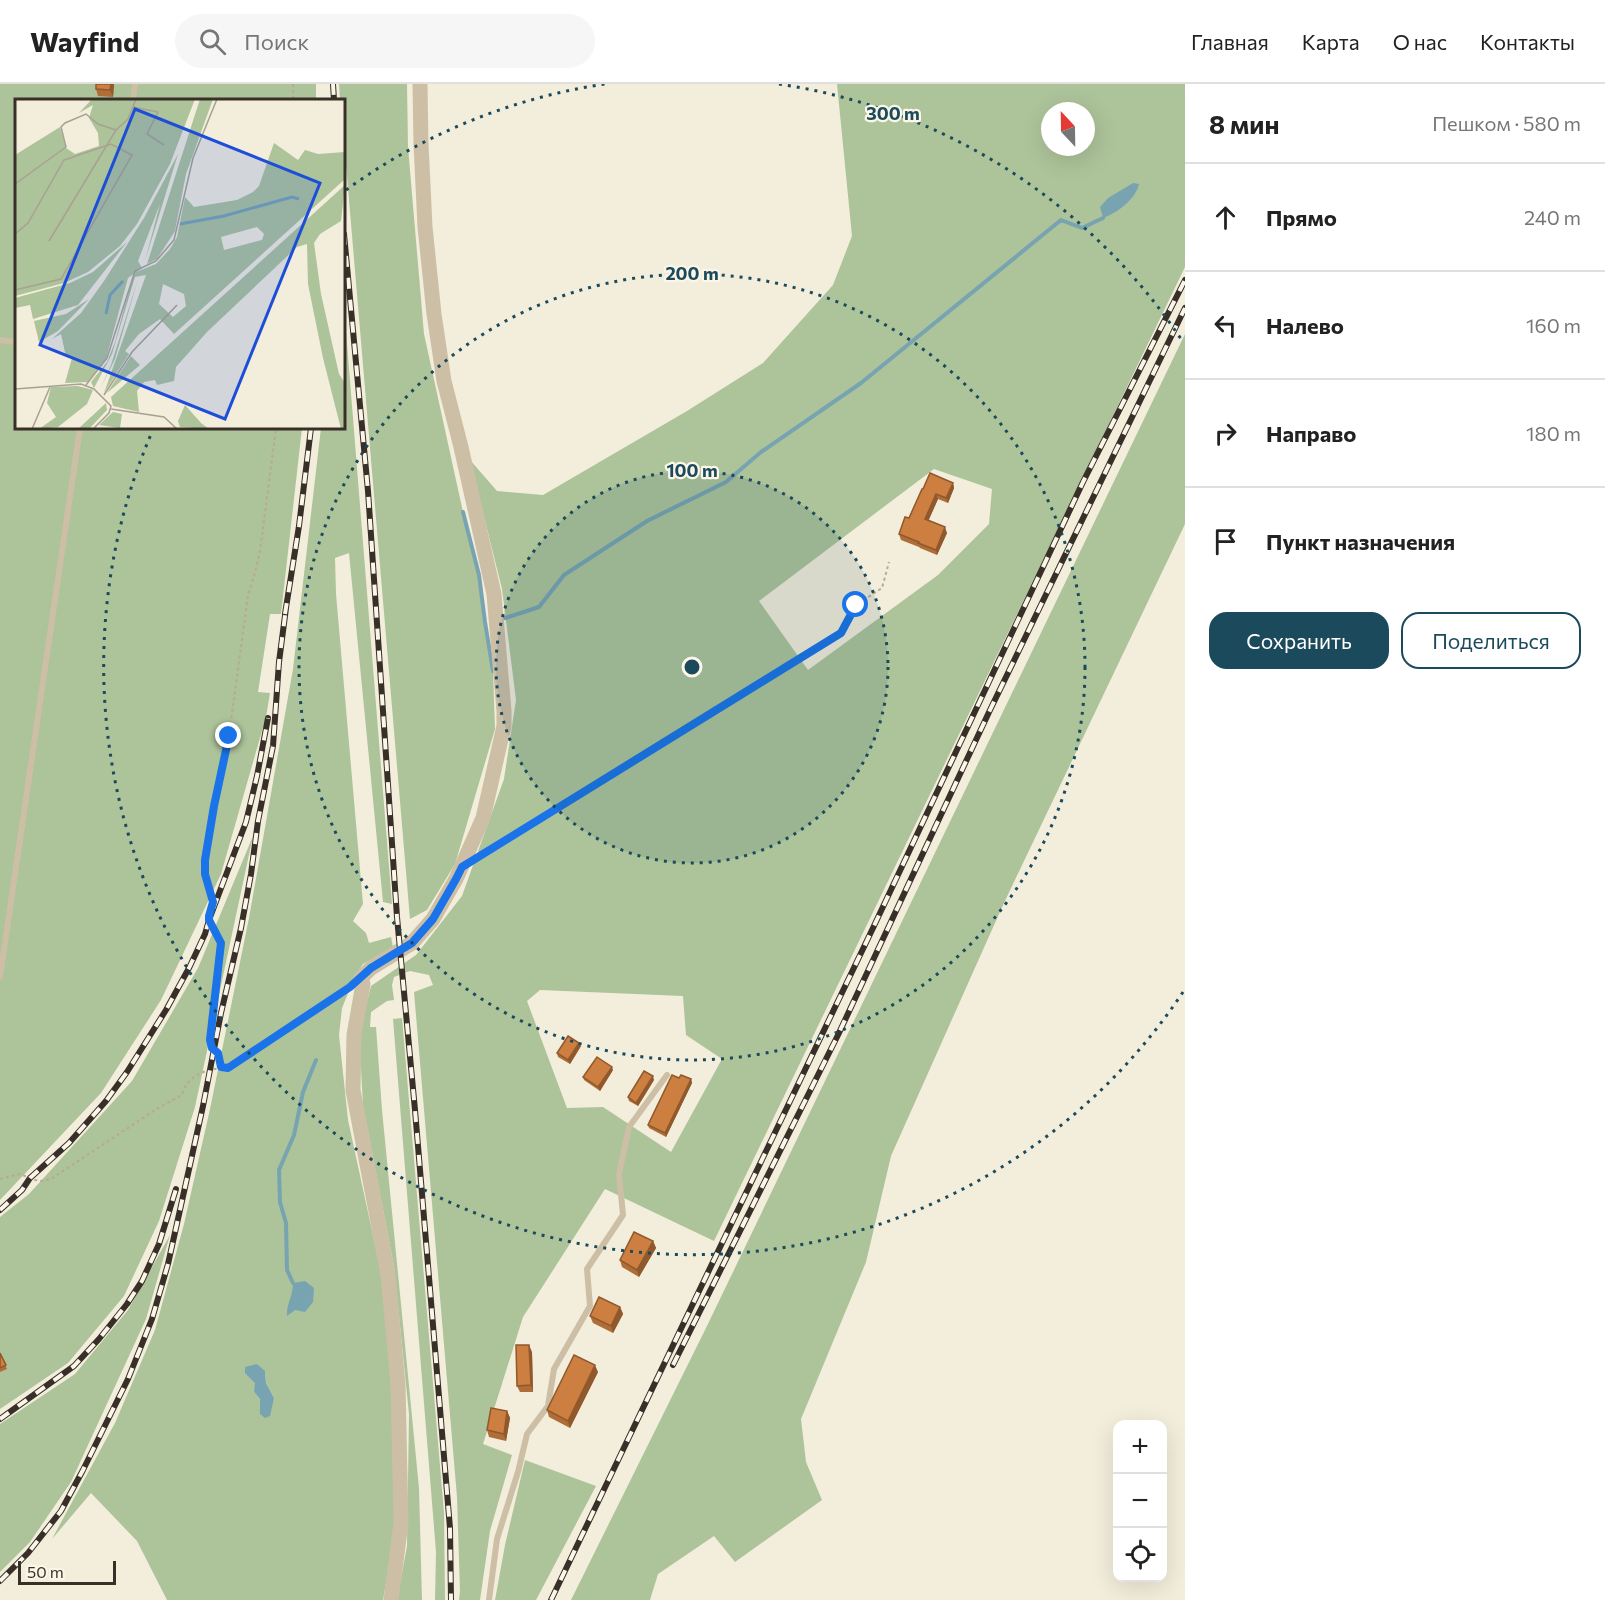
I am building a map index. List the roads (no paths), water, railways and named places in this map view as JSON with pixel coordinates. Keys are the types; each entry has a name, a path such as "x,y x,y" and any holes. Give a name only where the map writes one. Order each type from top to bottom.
{"street":[{"path":"391,1600 401,1523 398,1385 388,1275 353,1090 354,1035 363,984 361,978 371,968 412,943 433,919 456,879 483,818 504,726 494,594 444,381 434,314 425,227 420,84"}],"lane":[{"path":"133,99 135,84"},
{"path":"0,340 15,342"},
{"path":"0,977 80,429"},
{"path":"489,1600 497,1539 518,1472 526,1434 548,1406 554,1369 590,1306 588,1269 623,1215 619,1174 629,1127 667,1075"}],"water":[{"path":"1133,183 1139,184 1130,200 1114,213 1103,218 1100,207 1108,198"},
{"path":"305,1281 314,1288 313,1302 305,1312 295,1310 287,1316 293,1283"},
{"path":"257,1364 265,1371 266,1383 274,1398 270,1416 265,1418 260,1414 260,1399 254,1392 255,1383 245,1373 245,1367"}],"waterway":[{"path":"505,618 539,607 564,575 647,521 726,482 761,452 861,383 1061,220 1082,228 1103,218"},
{"path":"463,512 479,575 493,671"},
{"path":"293,1283 287,1270 286,1223 280,1202 279,1170 294,1135 303,1092 316,1060"}],"railway":[{"path":"333,84 334,99"},
{"path":"345,245 368,491 397,917 450,1528 451,1600"},
{"path":"551,1600 873,928 1083,482 1185,280"},
{"path":"673,1365 838,1035 990,710 1185,308"},
{"path":"285,614 311,429"},
{"path":"0,1581 28,1553 61,1511 128,1379 152,1319 168,1264 241,928 273,746 279,662 286,608"},
{"path":"0,1210 22,1190 30,1178 69,1143 106,1101 166,1010 189,968 205,934 246,822 268,718"},
{"path":"0,1419 74,1366 127,1304 142,1281 159,1244 176,1189"}]}
